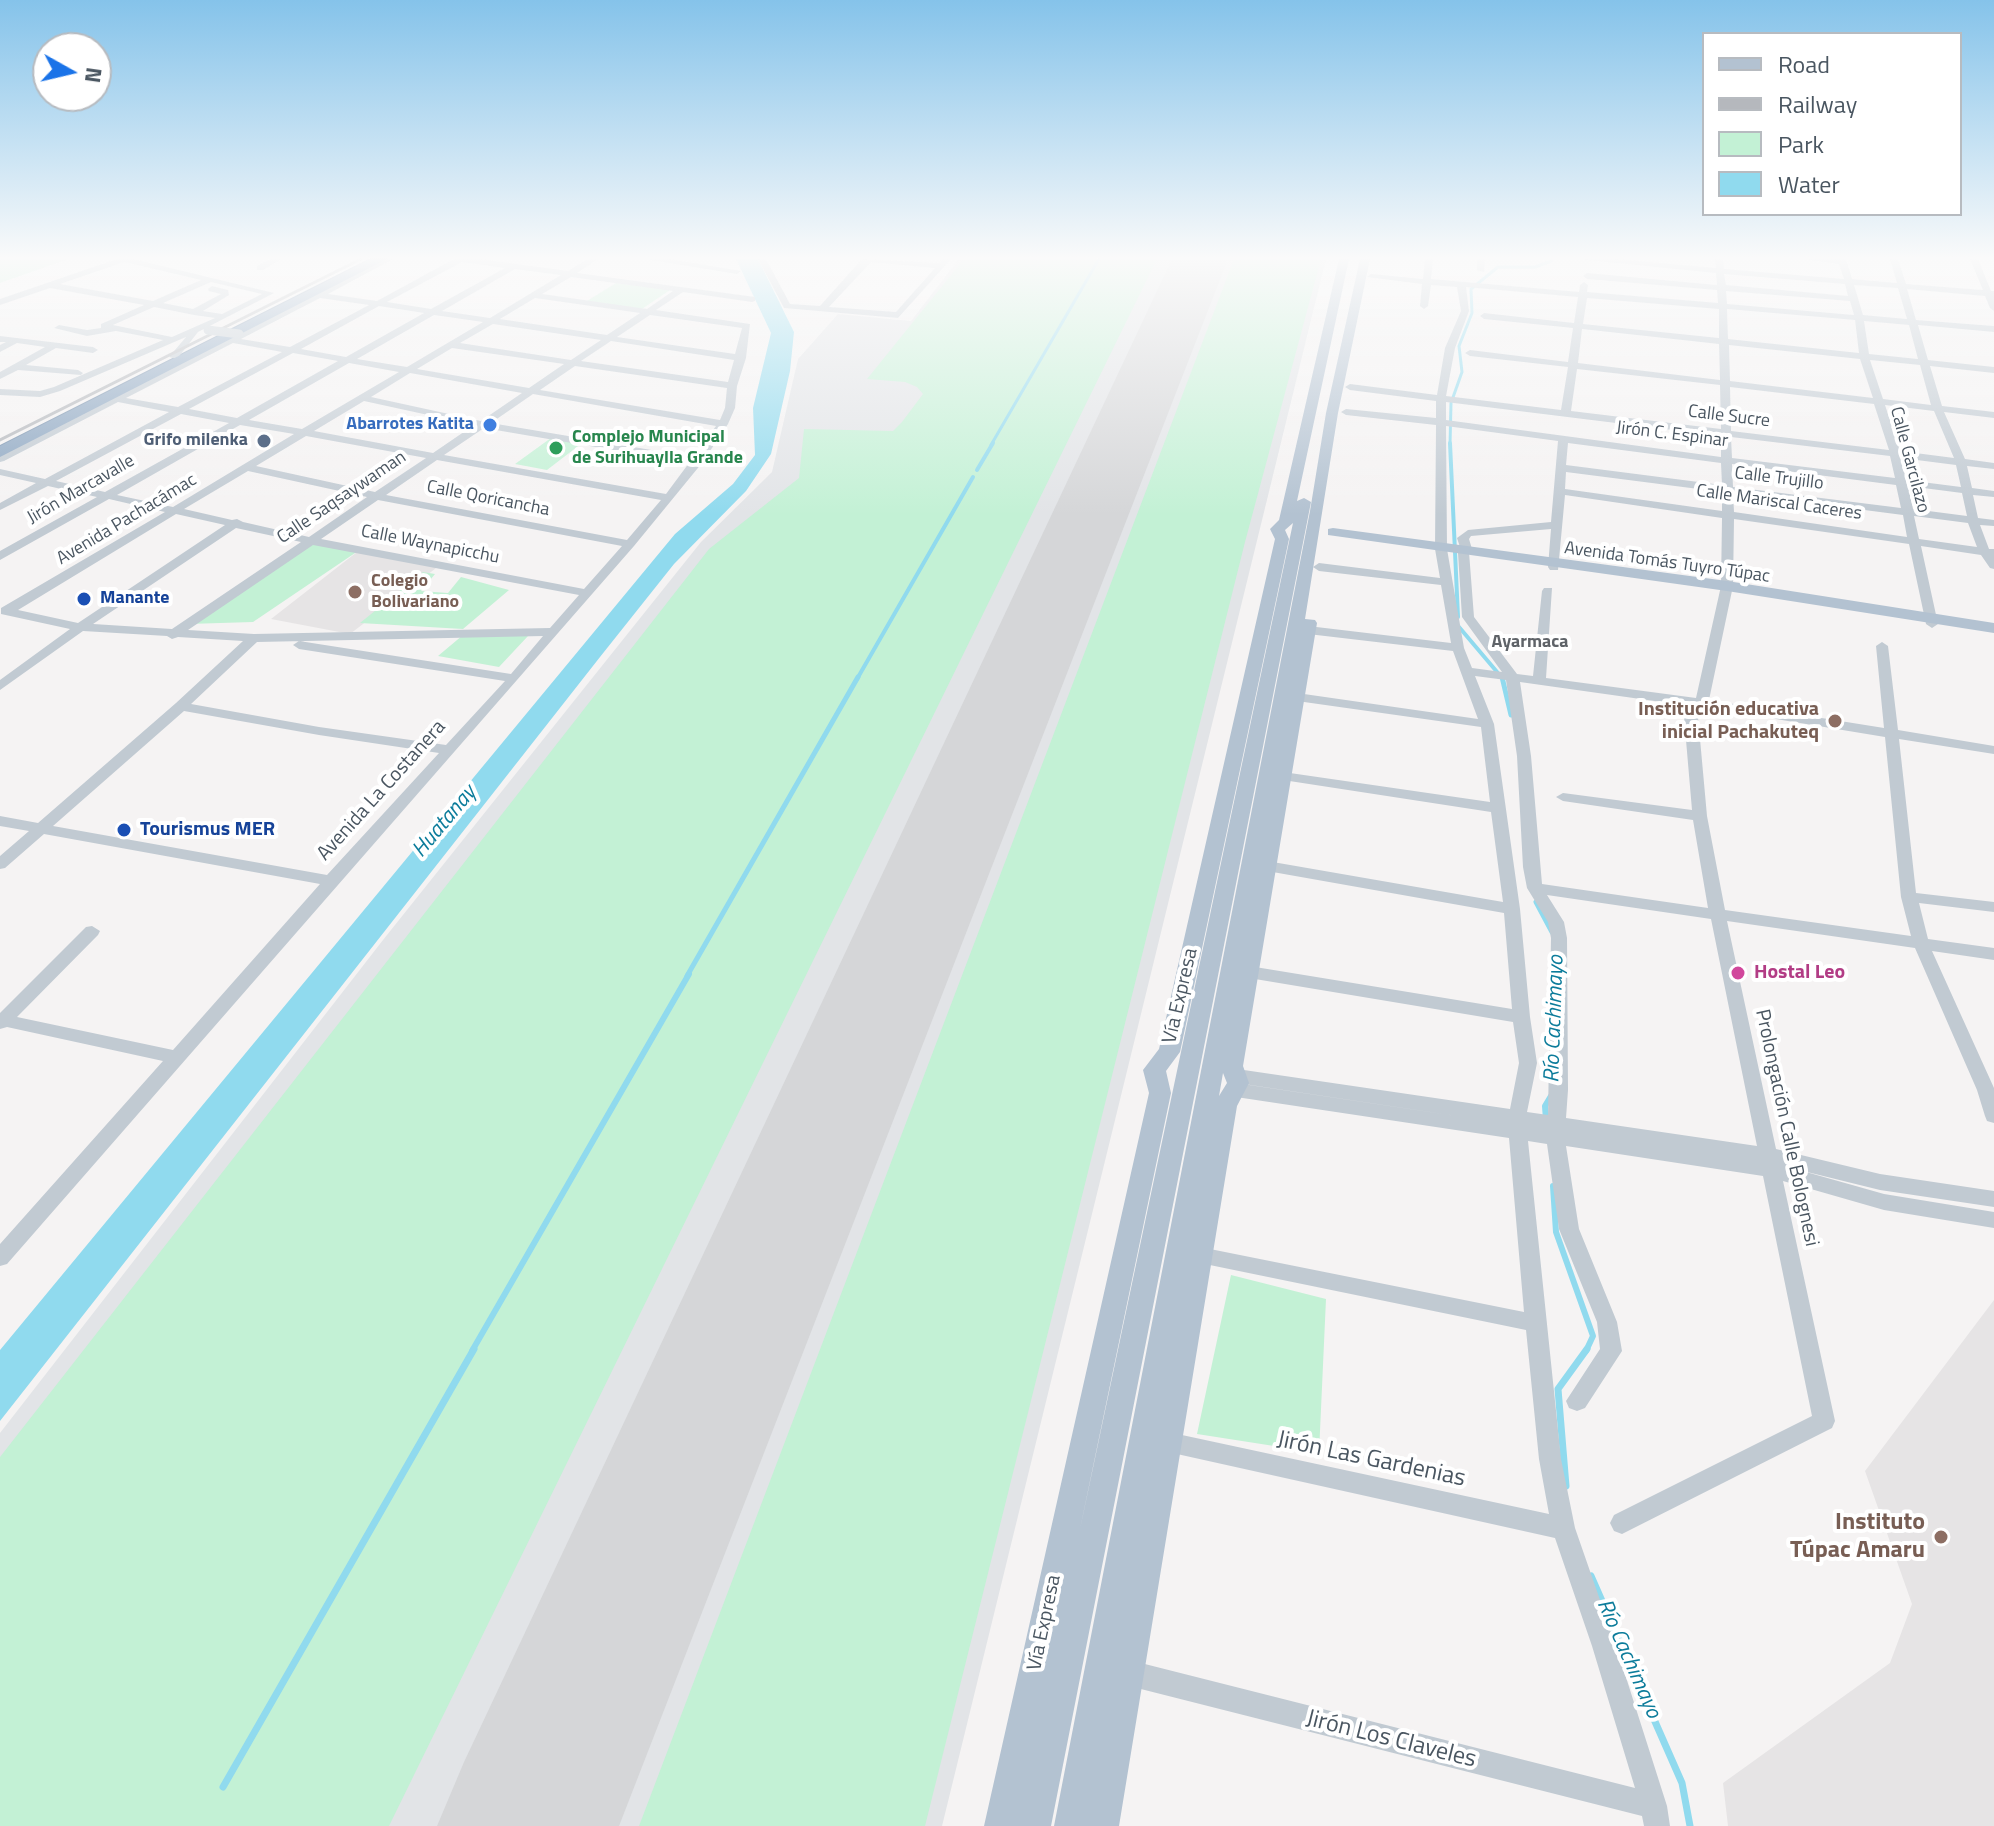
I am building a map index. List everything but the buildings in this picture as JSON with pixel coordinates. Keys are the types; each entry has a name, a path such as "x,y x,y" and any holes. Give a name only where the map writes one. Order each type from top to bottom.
{"highway":[{"path":"0,446 199,344"},
{"path":"0,452 213,344"}],"main road":[{"name":"Vía Expresa","path":"1001,1826 1085,1441 1249,972 1319,567 1310,533 1325,344"},
{"name":"Vía Expresa","path":"1211,1087 1154,1081 1154,1070 1180,1050 1225,882 1310,533 1341,344"},
{"name":"Vía Expresa","path":"1102,1826 1200,1255 1211,1087 1180,1050 1215,843 1239,736 1310,533 1346,412 1358,344"},
{"path":"1324,348 1337,364 1357,351"},
{"name":"Avenida Tomás Tuyro Túpac","path":"1310,533 1453,549 1994,631"},
{"name":"Vía Expresa","path":"1071,1826 1211,1087 1246,884 1270,707"},
{"path":"1239,736 1270,707 1289,742"},
{"path":"1215,843 1225,882"},
{"path":"1246,884 1269,858"},
{"path":"1180,1050 1211,1087"},
{"name":"Vía Expresa","path":"1034,1826 1126,1366 1211,1087"},
{"path":"1085,1441 1126,1366"},
{"path":"1154,1375 1166,1452"},
{"path":"1036,1667 1043,1778"},
{"path":"1078,1786 1127,1682"}],"street":[{"path":"49,344 93,350"},
{"path":"0,392 40,394 164,344"},
{"path":"174,357 185,344"},
{"path":"0,459 120,400 222,344"},
{"path":"267,344 723,424"},
{"path":"0,507 303,344"},
{"name":"Jirón Marcavalle","path":"0,556 373,344"},
{"name":"Calle Saqsaywaman","path":"172,635 601,344"},
{"path":"644,344 741,358"},
{"name":"Avenida La Costanera","path":"0,1258 514,678 669,498 723,424 730,408 732,386 744,344"},
{"path":"1452,344 1447,424 1453,549 1468,617 1512,676 1524,756 1535,888 1556,922 1559,938 1559,1090 1535,1128"},
{"path":"1566,413 1575,344"},
{"name":"Prolongación Calle Bolognesi","path":"1622,1523 1824,1421 1717,911 1700,816 1696,703 1726,589 1728,514 1723,344"},
{"path":"1763,344 1994,370"},
{"name":"Calle Garcilazo","path":"1863,344 1895,453 1931,621"},
{"path":"1920,344 1937,407 1961,462 1973,520 1994,565"},
{"path":"0,376 55,345"},
{"path":"451,345 732,386"},
{"name":"Avenida Pachacámac","path":"4,610 451,345"},
{"path":"1470,353 1994,415"},
{"path":"17,367 78,373"},
{"name":"Calle Sucre","path":"1350,387 1994,466"},
{"path":"362,398 481,424 698,461"},
{"path":"120,400 669,498"},
{"name":"Jirón C. Espinar","path":"1346,412 1994,494"},
{"path":"1554,564 1563,438"},
{"name":"Calle Qoricancha","path":"245,467 376,496 630,544"},
{"name":"Calle Trujillo","path":"1561,468 1994,523"},
{"name":"Calle Waynapicchu","path":"0,472 312,541 586,593"},
{"name":"Calle Mariscal Caceres","path":"1559,491 1989,552"},
{"path":"0,686 80,627 237,522"},
{"path":"1556,525 1468,533 1453,549 1446,582 1458,648 1487,724 1512,909 1535,1128 1536,1323 1550,1459 1563,1528 1604,1646 1656,1816"},
{"path":"1319,567 1446,582"},
{"path":"1539,680 1548,591"},
{"path":"4,610 80,627 172,635 254,638 553,632"},
{"path":"1308,630 1458,648"},
{"path":"254,638 514,678"},
{"path":"0,864 254,638"},
{"path":"1882,646 1909,897 1921,944 1986,1090 1994,1116"},
{"path":"1468,671 1994,750"},
{"path":"1297,697 1487,724"},
{"path":"181,706 449,750"},
{"path":"1283,776 1497,808"},
{"path":"1563,797 1700,816"},
{"path":"0,821 331,881"},
{"path":"1269,858 1512,909"},
{"path":"1535,888 1717,911 1994,954"},
{"path":"1909,897 1994,907"},
{"path":"2,1022 92,931"},
{"path":"1249,972 1521,1017"},
{"path":"2,1022 177,1057"},
{"path":"1211,1087 1771,1162 1994,1220"},
{"path":"1535,1128 1569,1229 1607,1322 1611,1351 1577,1401"},
{"path":"1882,1192 1994,1199"},
{"path":"1200,1255 1536,1323"},
{"name":"Jirón Las Gardenias","path":"1166,1452 1563,1528"},
{"name":"Jirón Los Claveles","path":"1127,1682 1656,1816"}],"shaded area":[{"path":"811,344 1305,344 942,1826 0,1826 0,1433 383,940 701,542 772,472 798,359"},
{"name":"Colegio Bolivariano","path":"357,552 440,565 350,634 271,619"},
{"name":"Instituto Túpac Amaru","path":"1994,1300 1994,1826 1728,1826 1723,1783 1890,1663 1912,1604 1865,1471"}],"green space":[{"path":"895,344 1115,344 389,1826 0,1826 0,1457 709,549 799,478 804,429 893,431 923,394 917,387 905,382 867,379"},
{"path":"1202,344 1298,344 1245,542 925,1826 639,1826"},
{"name":"Complejo Municipal de Surihuaylla Grande","path":"555,435 586,440 547,470 515,464"},
{"path":"313,539 361,549 253,622 188,624"},
{"path":"423,572 435,574 421,591 448,593 461,577 509,590 463,629 360,623"},
{"path":"463,635 528,636 499,667 438,656"},
{"path":"1231,1275 1326,1299 1319,1453 1197,1434"}],"water":[{"name":"Huatanay","path":"768,344 793,344 790,371 771,454 746,491 674,564 0,1421 0,1350 675,534 733,484 755,455 753,408"}],"waterway":[{"path":"991,445 1050,344"},
{"name":"Río Cachimayo","path":"1450,444 1451,403 1462,372 1460,344"},
{"path":"977,470 993,443"},
{"name":"Río Cachimayo","path":"1450,444 1458,617"},
{"path":"857,679 973,477"},
{"name":"Río Cachimayo","path":"1459,627 1502,678"},
{"path":"687,976 858,677"},
{"name":"Río Cachimayo","path":"1502,678 1511,715"},
{"name":"Río Cachimayo","path":"1536,902 1552,932"},
{"path":"472,1351 689,974"},
{"name":"Río Cachimayo","path":"1546,1120 1545,1106 1551,1096"},
{"name":"Río Cachimayo","path":"1553,1186 1556,1232 1593,1336 1587,1349"},
{"path":"223,1787 474,1349"},
{"name":"Río Cachimayo","path":"1566,1486 1558,1389 1587,1349"},
{"name":"Río Cachimayo","path":"1591,1576 1682,1783 1690,1826"}],"runway":[{"path":"528,1826 1163,344"}],"railway":[{"path":"0,440 191,344"}],"place":[{"name":"Abarrotes Katita","path":"490,425"},
{"name":"Grifo milenka","path":"264,441"},
{"name":"Complejo Municipal de Surihuaylla Grande","path":"556,448"},
{"name":"Colegio Bolivariano","path":"355,592"},
{"name":"Manante","path":"84,599"},
{"name":"Institución educativa inicial Pachakuteq","path":"1835,721"},
{"name":"Tourismus MER","path":"124,830"},
{"name":"Hostal Leo","path":"1738,973"},
{"name":"Instituto Túpac Amaru","path":"1941,1537"}],"district":[{"name":"Ayarmaca","path":"1530,643"}]}
